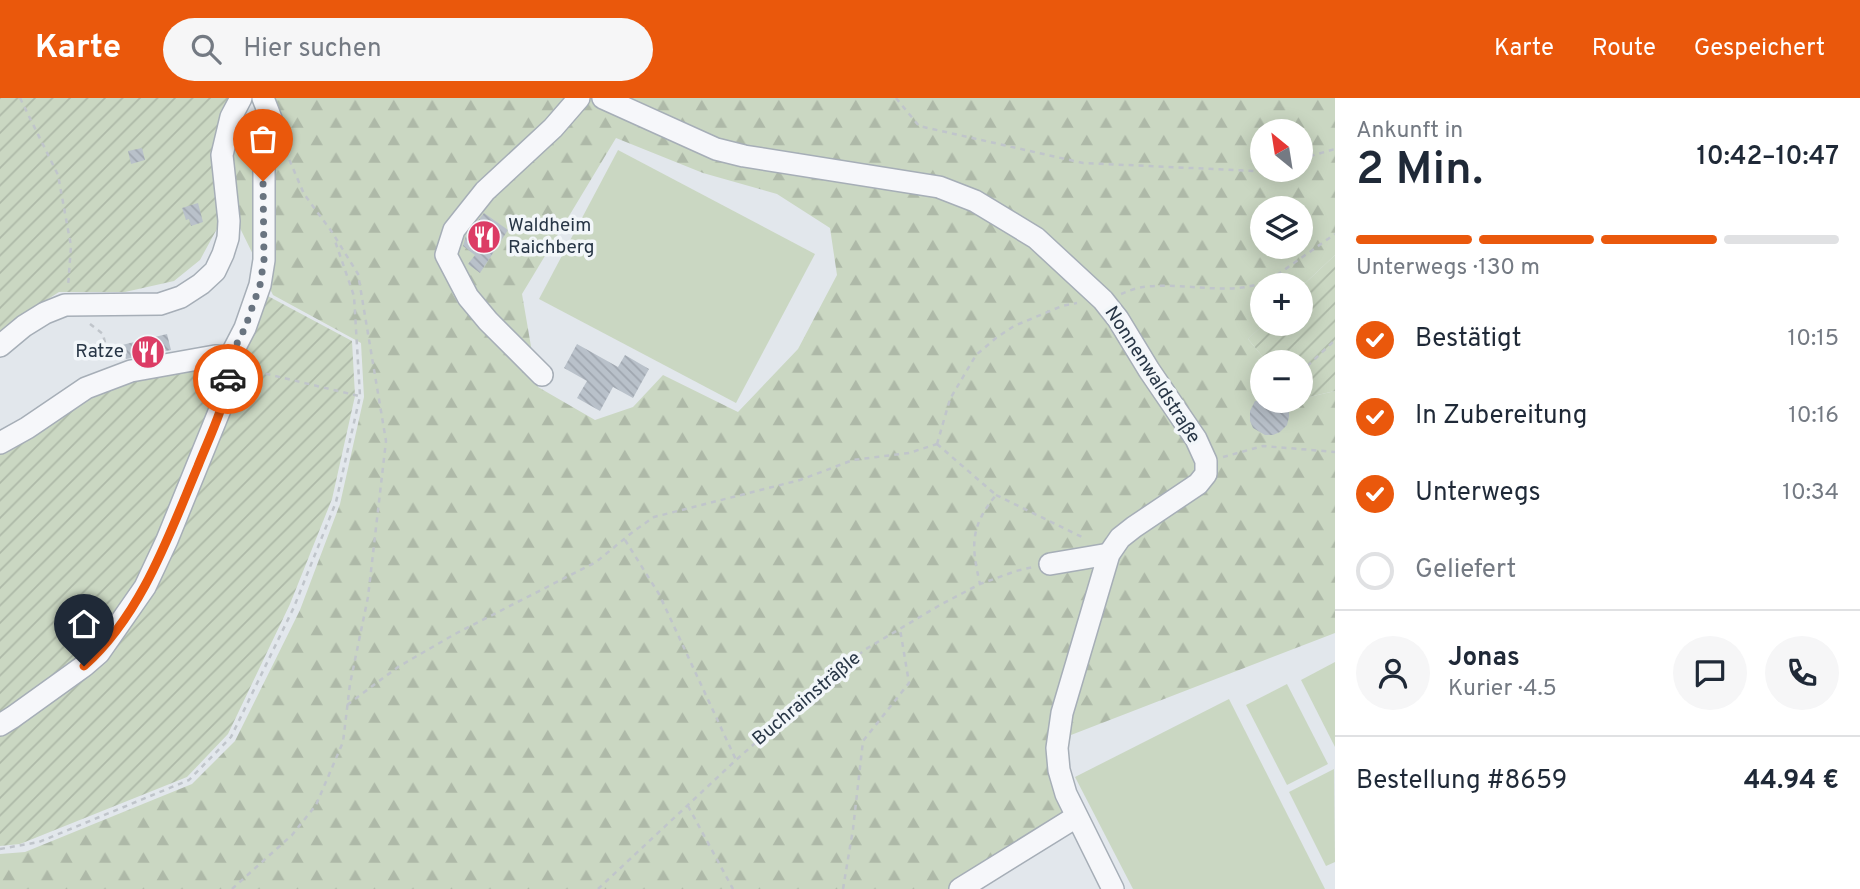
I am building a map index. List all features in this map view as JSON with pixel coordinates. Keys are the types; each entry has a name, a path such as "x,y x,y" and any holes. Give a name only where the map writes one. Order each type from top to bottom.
{"street":[{"path":"0,346 24,326 65,305 160,304 181,297 215,271 228,238 223,146 230,117 241,98"},
{"path":"0,725 99,653 145,587 167,540 222,407 230,361 260,285 264,260 264,162 269,143 277,134 263,98"},
{"path":"542,375 468,297 446,255 454,230 485,191 553,128 579,98"},
{"name":"Nonnenwaldstraße","path":"603,98 716,149 744,156 939,187 975,201 1036,239 1103,300 1118,318 1149,370 1196,439 1206,461 1206,474 1198,485 1127,532 1109,554 1062,713 1057,748 1059,770 1066,794 1114,889"},
{"path":"0,443 86,388 131,371 215,356 230,361"},
{"path":"1050,564 1109,554"},
{"path":"960,889 1076,817"}],"path":[{"path":"20,98 58,174 71,246 65,305 103,334 107,352 131,371"},
{"path":"897,98 919,126 1083,163 1250,171"},
{"path":"232,889 292,835 316,805 343,742 347,706 368,597 386,441 358,274 304,194 277,134"},
{"path":"1313,155 1335,149"},
{"path":"0,849 39,842 190,780 231,737 294,607 336,502 360,396 354,296 332,232"},
{"path":"937,444 950,399 976,355 1014,326 1062,306 1103,300 1142,287 1238,289 1258,285 1270,280 1335,234"},
{"path":"1313,361 1335,340"},
{"path":"230,361 360,396"},
{"path":"937,444 996,495 1067,529 1109,554"},
{"path":"347,706 398,667 512,604 596,562 654,517 800,480 853,460 909,453 937,444"},
{"path":"1206,461 1263,446 1335,452"},
{"path":"980,584 975,556 975,531 985,509 996,495"},
{"path":"625,540 659,594 736,760"},
{"name":"Buchrainsträßle","path":"598,889 736,760 866,649 980,584 1016,571 1050,564"},
{"path":"843,889 863,741 909,683 901,629"},
{"path":"688,806 733,889"}],"green space":[{"path":"0,98 233,98 216,134 214,192 219,225 200,260 174,281 125,292 59,292 20,317 0,335"},
{"path":"263,98 1335,98 1335,255 1313,276 1313,273 1250,273 1251,336 1248,339 1257,350 1250,350 1250,413 1313,413 1313,396 1335,391 1335,633 1071,735 1066,759 1070,832 966,889 0,889 0,854 25,852 192,784 235,741 300,610 340,504 364,397 361,343 273,295 237,222 232,194 234,142","holes":["616,138 703,173 777,194 830,228 837,275 798,349 738,412 663,375 633,407 595,420 538,387 522,294"]},
{"path":"618,150 815,254 736,403 539,299"},
{"path":"1335,255 1335,391 1313,396 1313,350 1257,350 1248,339 1251,336 1313,336 1313,276"},
{"path":"266,295 352,341 355,396 332,499 290,604 228,734 187,777 20,844 0,846 0,450 89,395 149,377 216,363 239,364"},
{"path":"1335,662 1335,747 1301,680"},
{"path":"1287,684 1328,764 1287,785 1246,705"},
{"path":"1229,699 1325,889 1133,889 1075,777"},
{"path":"1334,769 1335,862 1326,866 1289,792"}],"building":[{"path":"142,148 145,160 131,164 128,151"},
{"path":"198,203 203,222 191,226 182,208"},
{"name":"Waldheim Raichberg","path":"484,213 508,230 480,273 468,264 475,255 463,246 466,236"},
{"name":"Ratze","path":"167,334 171,350 126,359 122,345"},
{"path":"577,344 618,367 625,355 649,369 633,398 613,387 600,411 577,398 587,381 564,368"},
{"path":"1250,413 1289,413 1287,425 1273,435 1265,435 1253,428"}],"way so far":[{"path":"228,379 230,357 245,328 260,285 264,260 263,181"}],"place":[{"name":"Waldheim Raichberg","path":"484,237"},
{"name":"Ratze","path":"148,352"}],"route":[{"path":"84,666 99,653 145,587 222,407 228,379"}]}
